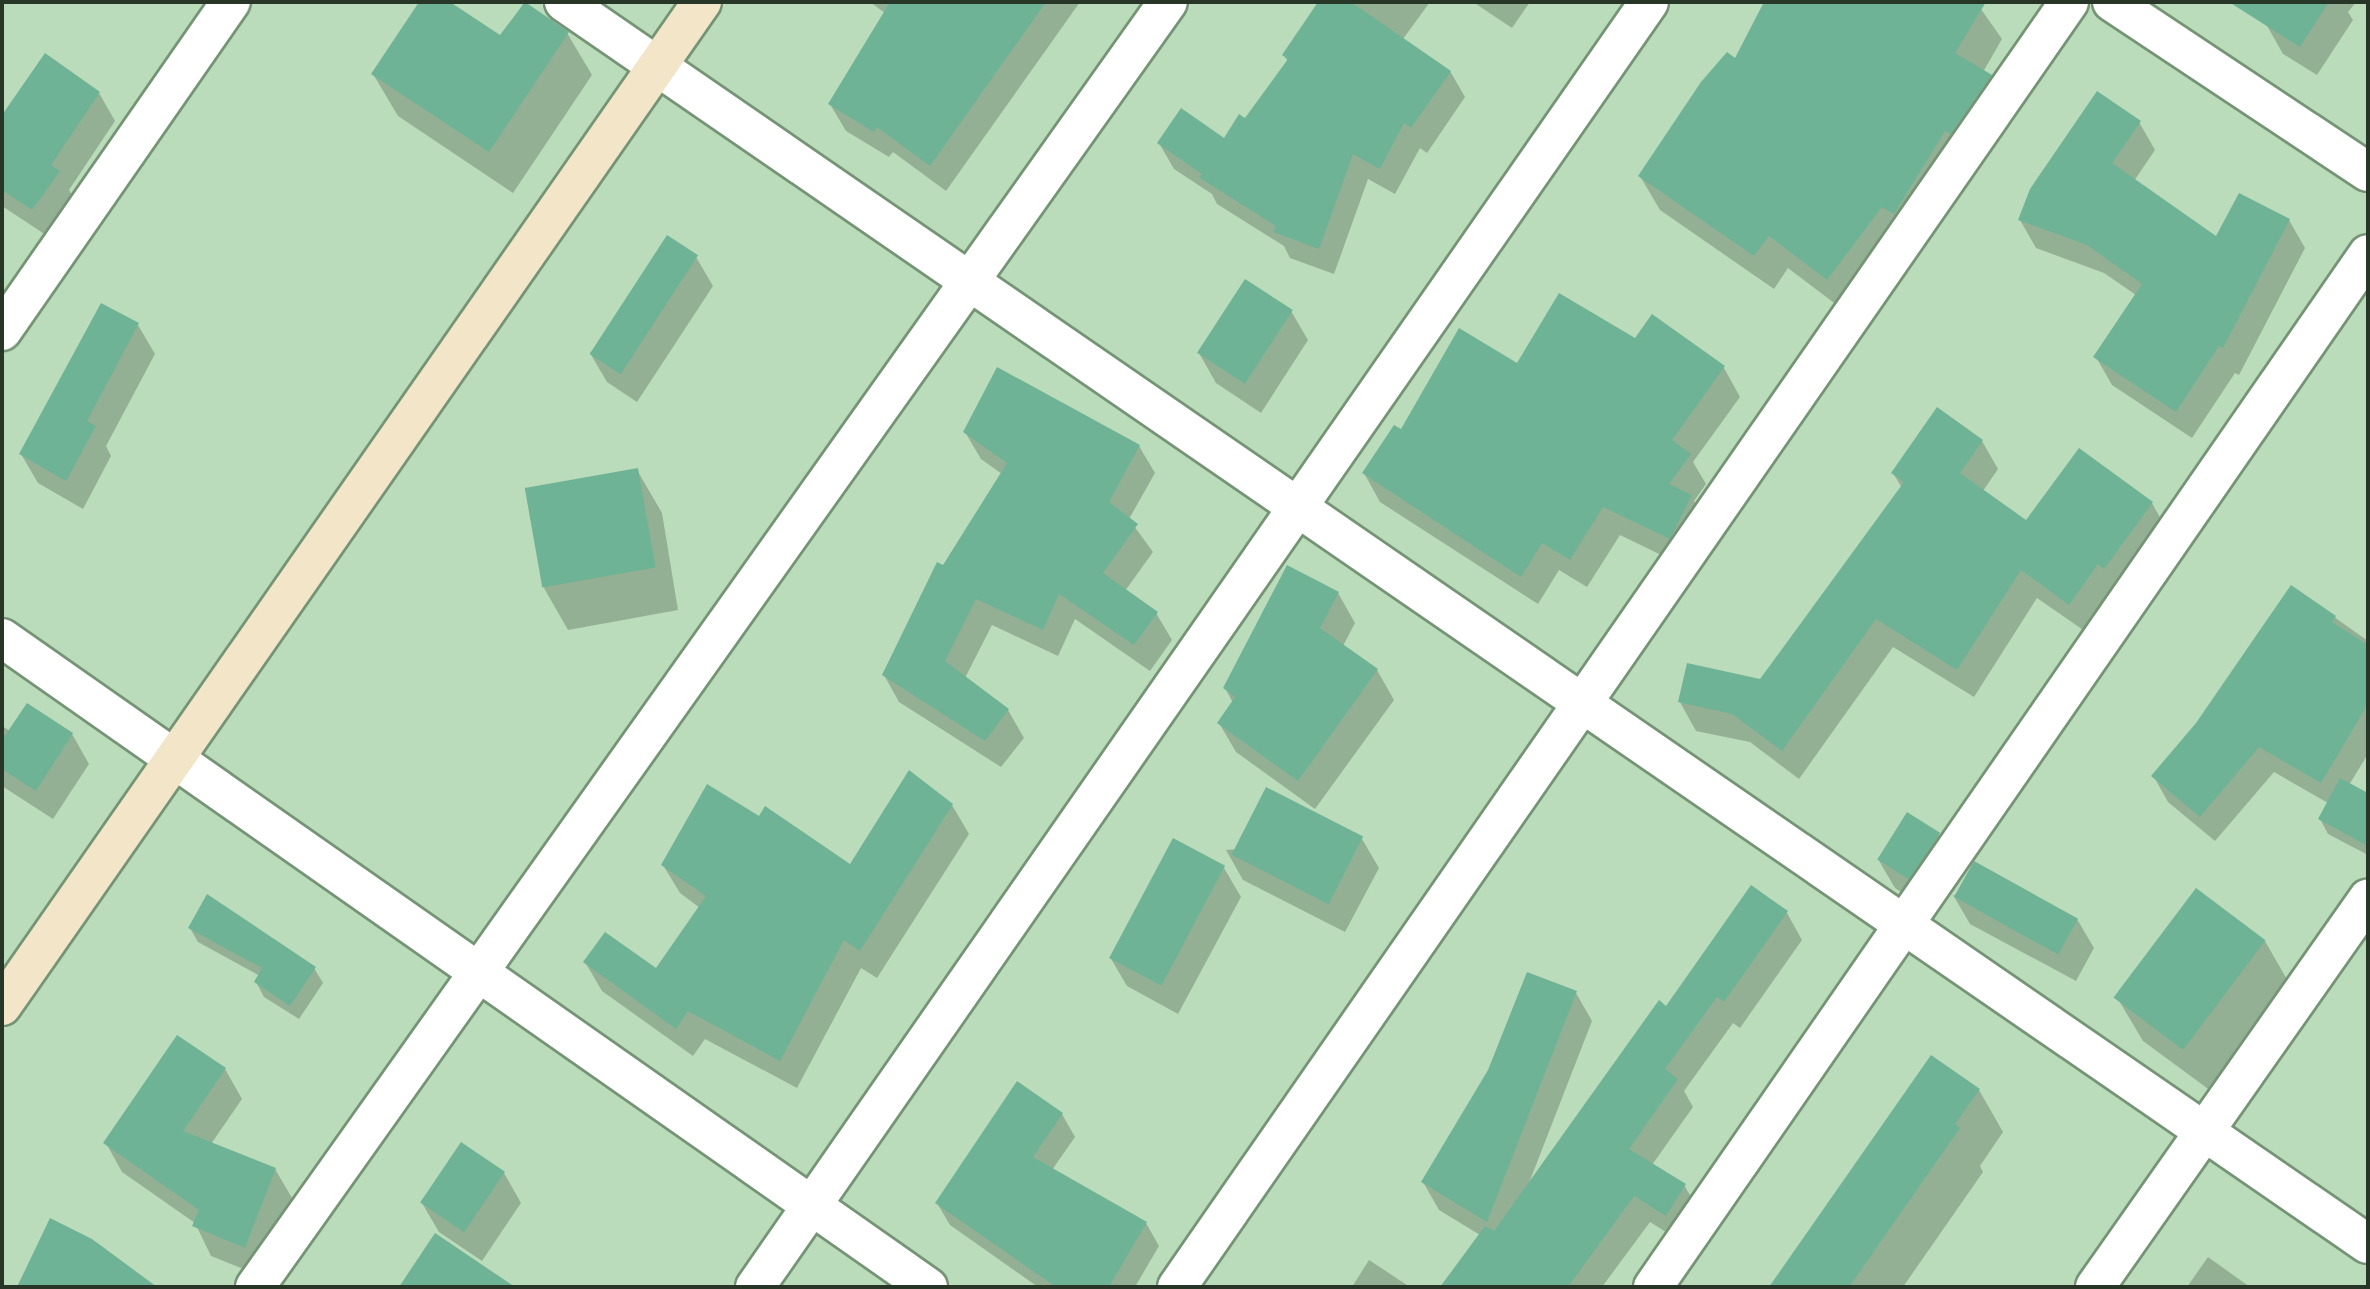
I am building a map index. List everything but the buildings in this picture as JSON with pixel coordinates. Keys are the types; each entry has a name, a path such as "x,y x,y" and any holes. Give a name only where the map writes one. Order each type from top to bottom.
{"main road":[{"path":"2,1006 702,2"}],"street":[{"path":"2,331 231,2"},
{"path":"564,2 2368,1244"},
{"path":"255,1287 1168,2"},
{"path":"755,1287 1649,2"},
{"path":"1177,1287 2069,2"},
{"path":"2112,2 2368,173"},
{"path":"1653,1287 2368,254"},
{"path":"2,638 928,1287"},
{"path":"2095,1287 2368,898"}]}
